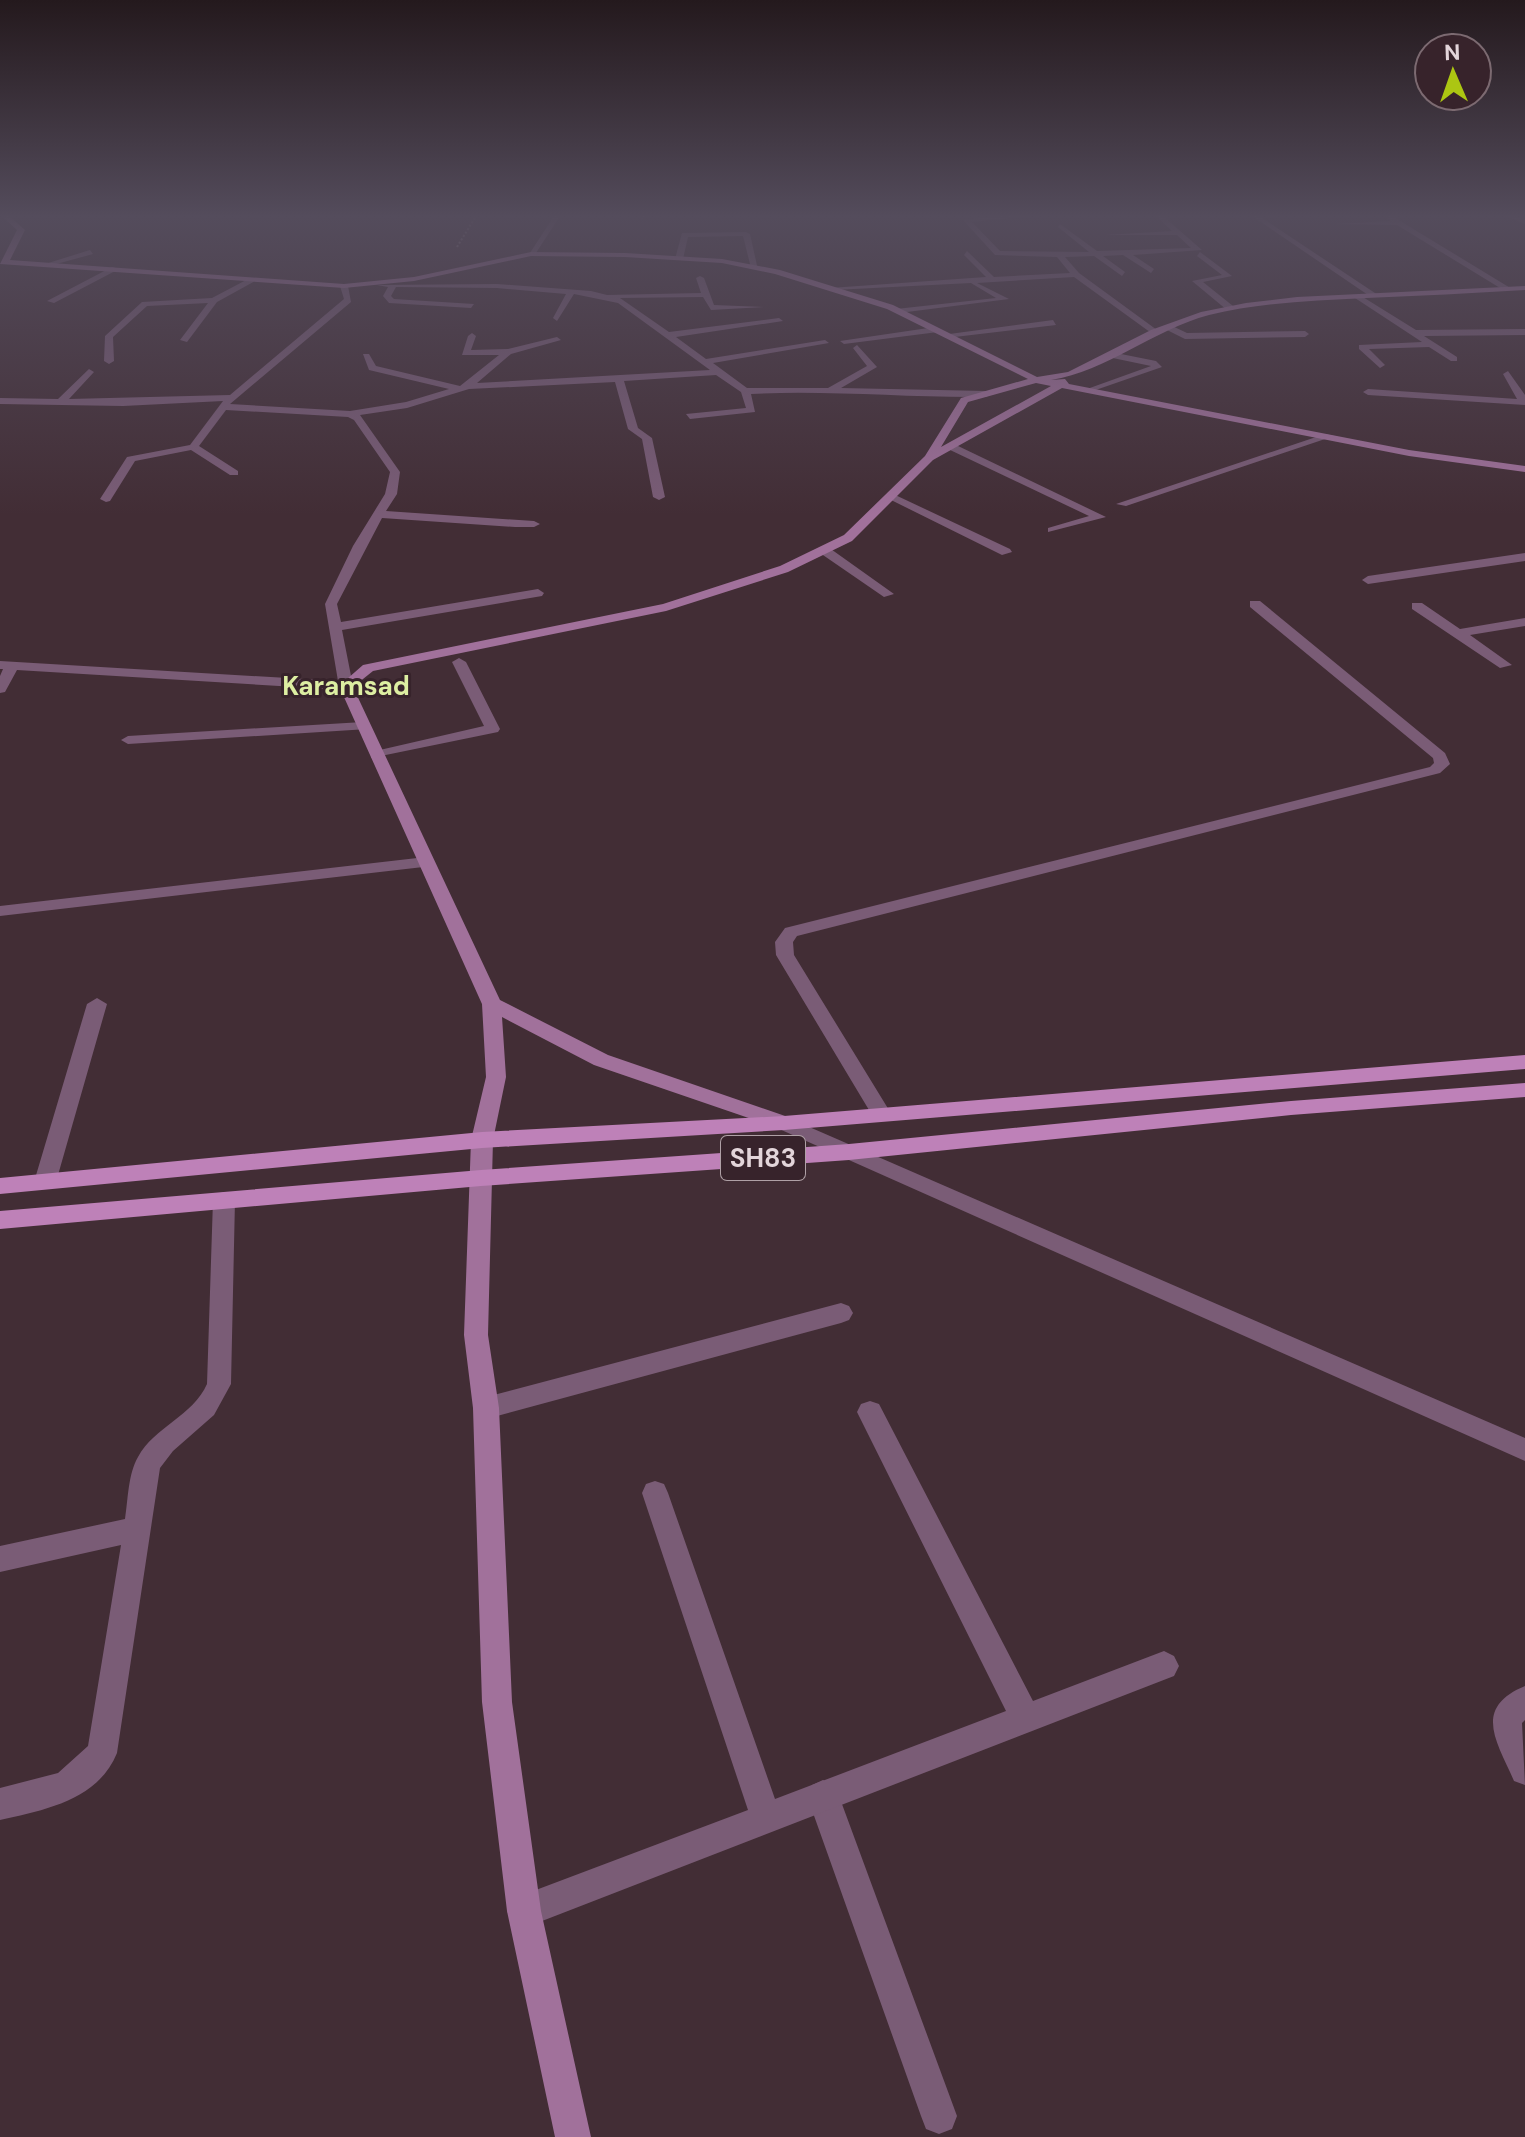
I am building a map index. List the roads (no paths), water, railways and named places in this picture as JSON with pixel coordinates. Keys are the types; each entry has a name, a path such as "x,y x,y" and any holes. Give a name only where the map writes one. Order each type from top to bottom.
{"main road":[{"name":"SH83","path":"0,1186 482,1140 784,1123 1525,1062"},
{"name":"SH83","path":"0,1220 481,1178 849,1152 1291,1108 1525,1090"}],"street":[{"path":"109,361 109,336 131,316"},
{"path":"184,340 202,316"},
{"path":"106,499 131,459 193,447 226,403 249,387 292,345 328,316"},
{"path":"641,316 745,391 831,390 987,400"},
{"path":"908,316 1036,380 1409,453 1525,469"},
{"path":"1132,316 1154,332"},
{"path":"0,689 6,666 346,686 368,668 666,607 784,569 848,538 929,458 964,400 987,400 1036,380 1071,374 1154,332 1205,316"},
{"path":"1388,316 1454,359"},
{"path":"667,335 779,321"},
{"path":"946,335 1053,323"},
{"path":"1168,327 1185,336 1305,334"},
{"path":"717,329 728,338"},
{"path":"844,341 935,330"},
{"path":"1415,333 1525,332"},
{"path":"472,336 465,353 508,352 557,340"},
{"path":"703,362 825,343"},
{"path":"1380,365 1362,347 1431,344"},
{"path":"739,347 749,356"},
{"path":"831,390 872,367 857,348"},
{"path":"0,401 226,403 350,414 407,405 463,387 508,352"},
{"path":"1090,391 1157,367 1111,355"},
{"path":"366,356 372,368 463,387 716,372"},
{"path":"61,402 89,372"},
{"path":"929,458 1062,386 1071,374"},
{"path":"1508,374 1525,402"},
{"path":"619,379 633,429 647,438 659,497"},
{"path":"1368,392 1417,390 1525,402"},
{"path":"690,416 752,410 745,391"},
{"path":"1000,408 1012,411"},
{"path":"954,412 969,415"},
{"path":"350,414 358,418 395,472 391,494 331,604 346,686 492,1004 496,1077 482,1140 476,1335 486,1408 497,1702 524,1911 573,2137"},
{"path":"983,417 997,420"},
{"path":"1122,504 1329,436"},
{"path":"193,447 234,473"},
{"path":"952,447 1100,517 1052,530"},
{"path":"891,496 1006,552"},
{"path":"379,514 496,524 534,524"},
{"path":"824,550 888,594"},
{"path":"1368,580 1525,557"},
{"path":"335,627 538,593"},
{"path":"882,1115 785,955 784,942 791,932 1435,770 1442,764 1440,756 1255,604"},
{"path":"1417,606 1505,665"},
{"path":"1459,633 1525,622"},
{"path":"376,755 493,729 459,662"},
{"path":"128,740 363,726"},
{"path":"0,911 426,862"},
{"path":"45,1182 97,1004"},
{"path":"492,1004 601,1060 784,1123 1525,1450"},
{"path":"0,1804 61,1790 85,1776 102,1753 147,1465 154,1451 215,1400 219,1384 224,1200"},
{"path":"486,1408 841,1313"},
{"path":"870,1412 1025,1718"},
{"path":"655,1493 766,1817"},
{"path":"0,1559 137,1529"},
{"path":"524,1911 1164,1666"},
{"path":"1525,1701 1506,1717 1509,1735 1525,1770"},
{"path":"823,1796 939,2116"}],"district":[{"name":"Karamsad","path":"346,686"}]}
